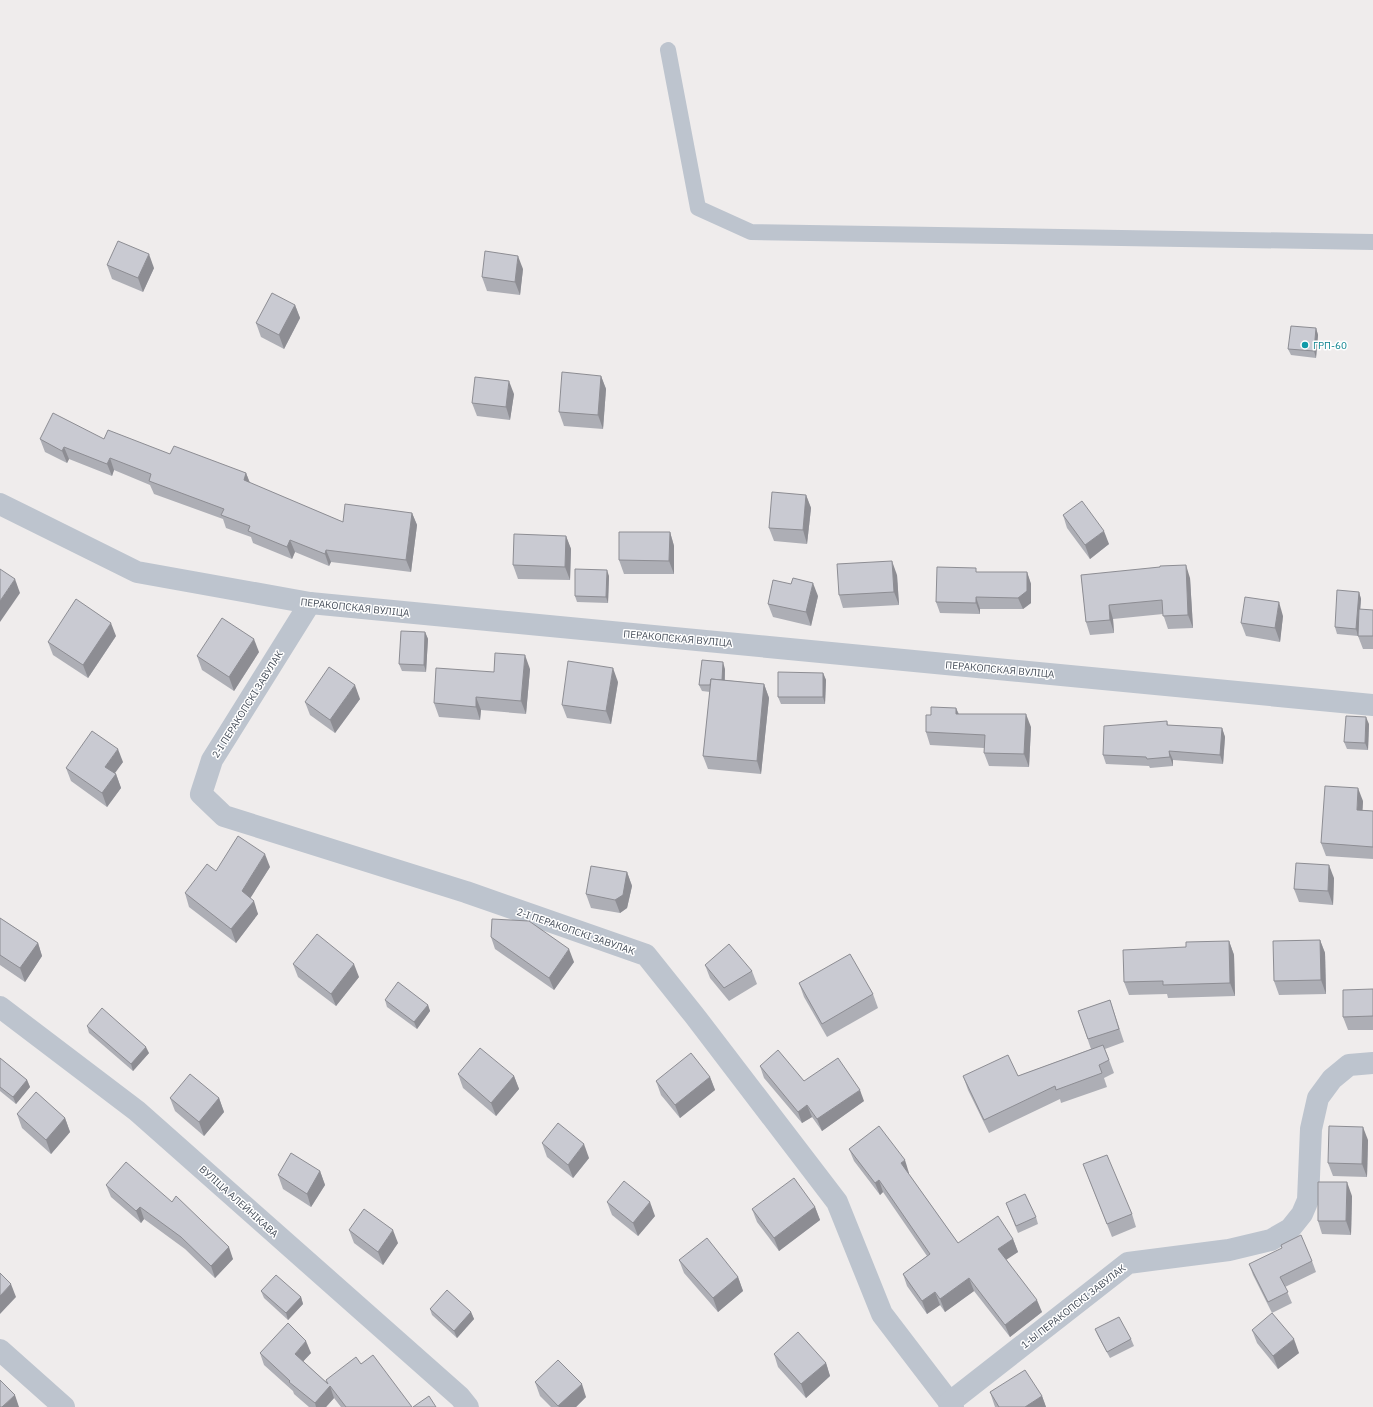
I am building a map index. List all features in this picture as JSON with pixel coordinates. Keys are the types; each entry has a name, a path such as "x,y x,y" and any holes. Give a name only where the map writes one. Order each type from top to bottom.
{"street":[{"name":"ПЕРАКОПСКАЯ ВУЛІЦА","path":"0,504 137,572 310,603 1373,705"},
{"name":"2-І ПЕРАКОПСКІ ЗАВУЛАК","path":"310,603 212,760 201,794 224,816 466,892 646,955 837,1202 882,1314 951,1405"},
{"name":"ВУЛІЦА АЛЕЙНІКАВА","path":"0,1007 137,1111 460,1397 468,1407"},
{"name":"1-Ы ПЕРАКОПСКІ ЗАВУЛАК","path":"951,1405 1128,1263 1229,1250 1271,1240 1290,1229 1302,1214 1308,1200 1311,1129 1318,1098 1332,1079 1349,1065 1373,1063"},
{"path":"0,1350 64,1407"}],"lane":[{"path":"668,50 698,208 751,232 1373,242"}],"building":[{"path":"118,241 149,254 138,278 107,265"},
{"path":"485,251 518,256 515,282 482,277"},
{"path":"272,293 295,305 279,335 256,323"},
{"name":"ГРП-60","path":"1291,326 1316,328 1314,351 1288,349"},
{"path":"562,372 601,376 598,415 559,412"},
{"path":"475,377 509,381 506,407 472,403"},
{"path":"53,413 104,439 108,430 170,454 174,446 246,473 244,480 343,522 345,504 412,513 406,560 326,550 325,554 290,540 287,547 248,531 250,526 221,515 224,509 149,481 151,474 110,458 107,464 64,447 62,451 40,439"},
{"path":"772,492 806,495 803,530 769,528"},
{"path":"1082,501 1104,531 1085,545 1063,515"},
{"path":"619,532 670,532 669,561 619,560"},
{"path":"514,534 566,536 565,567 513,565"},
{"path":"892,561 894,592 839,595 837,564"},
{"path":"1186,565 1188,615 1163,616 1162,600 1109,605 1110,620 1086,622 1081,575 1160,566"},
{"path":"937,567 976,568 976,572 1027,572 1027,591 1018,598 976,597 976,603 936,602"},
{"path":"0,569 15,579 0,601"},
{"path":"575,569 607,570 606,597 575,596"},
{"path":"793,578 813,583 806,612 768,604 773,580 791,584"},
{"path":"1337,590 1359,592 1356,629 1335,627"},
{"path":"1245,597 1279,602 1275,628 1241,623"},
{"path":"76,599 111,623 83,665 48,642"},
{"path":"1359,609 1373,610 1373,636 1358,636"},
{"path":"222,618 254,639 229,677 197,656"},
{"path":"401,631 425,632 424,665 399,664"},
{"path":"495,653 525,655 521,701 476,697 476,707 434,703 436,668 494,672"},
{"path":"702,660 723,662 722,680 711,679 710,685 699,685"},
{"path":"568,661 613,668 606,711 562,705"},
{"path":"329,667 355,685 330,720 305,702"},
{"path":"778,672 823,673 823,697 778,697"},
{"path":"711,679 764,684 757,761 703,756"},
{"path":"931,707 956,708 956,714 1026,714 1024,754 984,753 985,735 926,732 926,715 931,715"},
{"path":"1346,716 1366,717 1365,743 1344,742"},
{"path":"1167,721 1167,725 1222,728 1220,755 1169,751 1170,757 1147,759 1146,757 1103,755 1104,726"},
{"path":"92,731 118,749 105,767 116,774 102,793 66,768"},
{"path":"1325,786 1358,788 1357,810 1373,811 1373,847 1321,843"},
{"path":"238,836 265,854 242,891 254,901 231,929 185,893 207,864 216,871"},
{"path":"1296,863 1329,865 1328,891 1294,889"},
{"path":"591,866 627,872 623,895 615,900 586,894"},
{"path":"0,918 38,943 20,968 0,955"},
{"path":"492,919 529,921 569,949 549,978 491,937"},
{"path":"317,934 354,964 331,994 293,964"},
{"path":"1320,940 1321,980 1274,981 1273,941"},
{"path":"1229,941 1230,983 1163,985 1163,981 1124,982 1123,950 1186,947 1186,942"},
{"path":"729,944 752,971 724,988 705,965"},
{"path":"850,954 873,994 822,1024 799,983"},
{"path":"398,982 428,1005 414,1022 385,1000"},
{"path":"1373,989 1373,1016 1343,1017 1343,990"},
{"path":"1110,1000 1119,1029 1088,1039 1078,1011"},
{"path":"102,1008 146,1047 131,1064 87,1026"},
{"path":"1103,1045 1109,1060 1099,1065 1102,1073 1056,1090 1055,1086 984,1120 963,1076 1008,1055 1018,1076"},
{"path":"480,1048 514,1076 491,1103 458,1074"},
{"path":"778,1050 804,1081 838,1058 860,1090 817,1119 807,1105 798,1112 760,1066"},
{"path":"691,1053 710,1077 675,1105 656,1081"},
{"path":"0,1058 27,1080 13,1097 0,1087"},
{"path":"190,1074 219,1098 199,1122 170,1098"},
{"path":"36,1092 65,1118 46,1140 17,1114"},
{"path":"558,1123 584,1144 568,1165 542,1143"},
{"path":"879,1126 905,1160 901,1163 958,1243 998,1216 1013,1239 998,1249 1037,1300 1005,1325 969,1278 940,1299 935,1292 922,1301 903,1274 930,1254 879,1180 875,1183 849,1149"},
{"path":"1329,1126 1363,1127 1362,1164 1328,1163"},
{"path":"291,1153 320,1171 307,1194 278,1175"},
{"path":"1107,1155 1132,1214 1107,1224 1083,1164"},
{"path":"126,1162 172,1202 176,1196 229,1247 211,1266 181,1237 140,1207 136,1211 106,1185"},
{"path":"794,1178 815,1207 774,1238 752,1209"},
{"path":"624,1181 650,1202 633,1223 607,1202"},
{"path":"1318,1182 1347,1182 1346,1221 1318,1221"},
{"path":"1025,1194 1036,1217 1016,1226 1006,1203"},
{"path":"364,1209 393,1230 378,1252 349,1230"},
{"path":"1301,1235 1312,1261 1280,1277 1288,1292 1268,1302 1249,1264 1282,1248 1281,1245"},
{"path":"707,1238 738,1277 713,1298 679,1260"},
{"path":"0,1273 11,1284 0,1296"},
{"path":"276,1275 301,1297 286,1313 261,1291"},
{"path":"447,1290 471,1312 454,1331 430,1309"},
{"path":"1272,1313 1294,1339 1273,1356 1252,1330"},
{"path":"1119,1317 1131,1339 1107,1352 1095,1329"},
{"path":"288,1323 306,1341 295,1354 328,1384 326,1380 356,1357 361,1364 373,1355 412,1407 346,1407 330,1386 315,1403 289,1382 290,1381 260,1353"},
{"path":"798,1332 826,1363 801,1384 774,1354"},
{"path":"558,1360 582,1384 558,1406 535,1382"},
{"path":"1025,1370 1042,1396 1025,1407 999,1407 990,1392"},
{"path":"0,1380 15,1395 2,1407 0,1407"},
{"path":"429,1396 436,1407 413,1407"}],"place":[{"name":"ГРП-60","path":"1305,345"}]}
